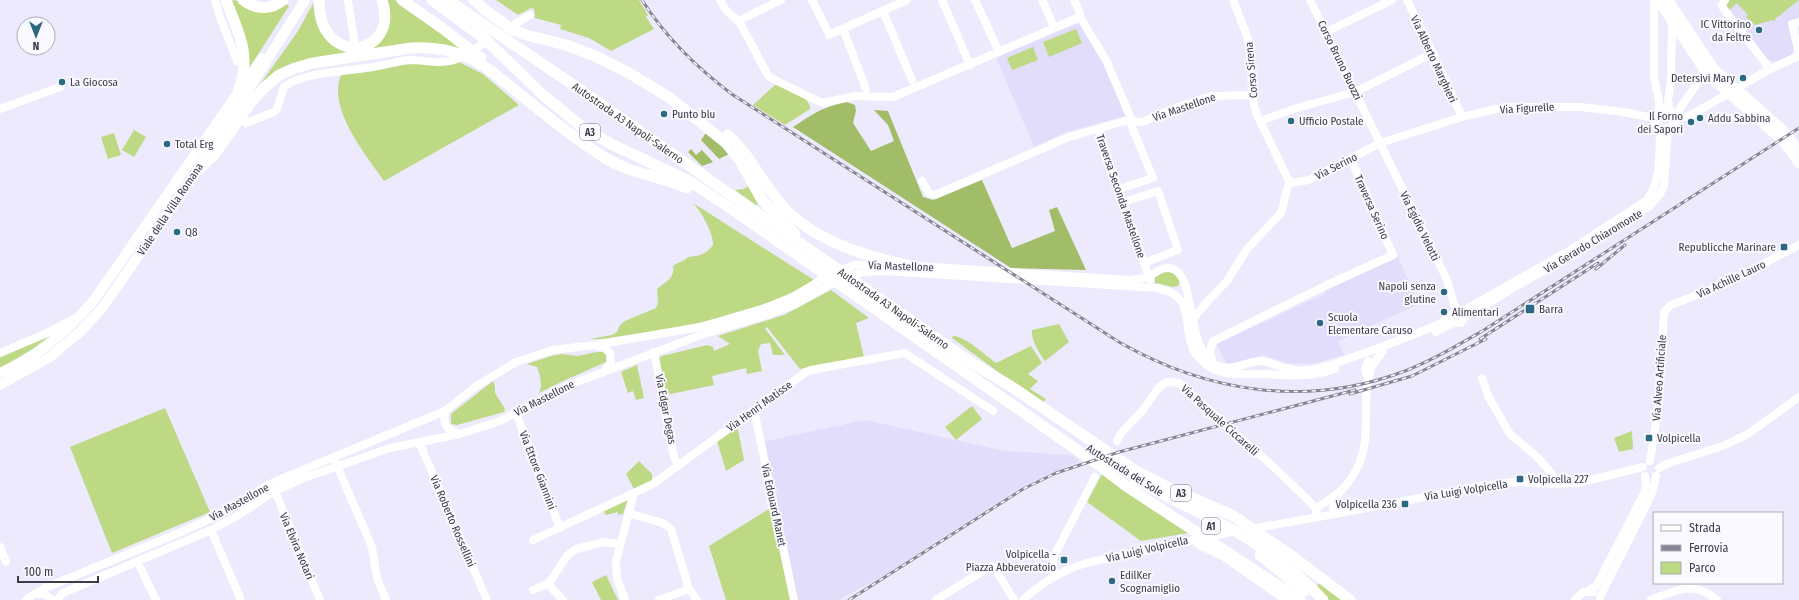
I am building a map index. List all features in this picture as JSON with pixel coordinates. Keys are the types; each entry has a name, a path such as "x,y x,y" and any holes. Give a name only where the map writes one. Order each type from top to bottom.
{"highway":[{"path":"226,0 244,52 242,81 238,92"},
{"path":"243,0 254,7 263,8 271,7 283,0"},
{"path":"319,0 321,21 327,32 342,46 355,48 376,39 382,30 386,20 382,0"},
{"path":"402,0 464,45 513,89"},
{"name":"Autostrada A3 Napoli-Salerno","path":"432,0 485,39 543,95 582,127 609,143 688,181 726,205 1100,466 1126,486 1300,600"},
{"name":"Autostrada A3 Napoli-Salerno","path":"448,0 575,86 969,360 1012,387 1136,471 1167,487 1232,515 1272,542 1350,600"},
{"name":"A3","path":"458,0 514,27 526,35 566,45 595,56 629,72 670,98 741,155 762,200 775,215 827,262"},
{"name":"A3","path":"474,0 501,22 514,27"},
{"path":"197,171 214,155 252,101 279,75 313,63 428,47 456,52 470,57 484,65 536,108 608,159 627,169 674,182 767,234"},
{"path":"741,155 783,207 810,228 826,238 857,252 907,265"},
{"name":"Autostrada del Sole","path":"969,360 1008,392 1125,473 1170,498 1225,525 1262,547 1290,568 1323,600"},
{"name":"Autostrada del Sole","path":"1100,466 1137,488 1245,545 1274,565 1313,600"},
{"path":"1312,572 1357,600"}],"main road":[{"name":"Viale della Villa Romana","path":"0,373 15,366 41,350 71,325 87,309 128,254 283,28 298,0"},
{"name":"Viale della Villa Romana","path":"0,385 50,357 85,326 103,307 197,171 297,16 305,0"},
{"path":"1658,0 1706,71 1731,93 1787,137 1799,151"},
{"path":"1668,0 1731,93"},
{"path":"1787,137 1799,163"}],"street":[{"path":"215,0 220,18 237,61"},
{"path":"348,0 354,44"},
{"path":"720,0 726,10 740,23 763,68 772,80 822,104 855,96 893,97 1080,17"},
{"path":"744,18 781,0"},
{"path":"812,0 828,33 843,29 907,0"},
{"path":"942,0 970,64"},
{"path":"975,0 999,52"},
{"path":"1042,0 1054,27"},
{"path":"1074,0 1080,13 1080,17 1106,60 1132,121 1132,127 1153,178 1119,189"},
{"name":"Corso Sirena","path":"1233,0 1247,36 1251,58 1252,95 1260,121 1290,183"},
{"name":"Corso Bruno Buozzi","path":"1310,0 1380,143"},
{"path":"1326,32 1392,0"},
{"name":"Via Alberto Marghieri","path":"1406,0 1462,117"},
{"path":"1654,0 1654,77 1659,101 1659,110 1654,118 1656,124 1693,114 1770,69 1799,55 1792,24 1799,22"},
{"name":"Via Gerardo Chiaromonte","path":"1368,367 1383,351 1435,332 1458,316 1567,252 1647,200 1654,191 1658,179 1671,119 1668,101 1672,80 1672,0"},
{"path":"1725,0 1722,5 1723,8 1770,69"},
{"path":"883,11 912,80"},
{"path":"514,27 530,15"},
{"path":"843,29 866,89"},
{"path":"1260,121 1297,108 1355,92 1433,54"},
{"path":"246,123 274,112 277,109 284,87 288,84 317,76 405,61 449,62 461,57"},
{"path":"357,60 358,69"},
{"path":"1671,119 1706,71"},
{"path":"0,109 60,87"},
{"name":"Via Mastellone","path":"922,181 929,193 935,195 1069,138 1125,121 1142,122 1175,108 1212,96 1252,95"},
{"name":"Via Figurelle","path":"1380,143 1462,117 1505,107 1563,106 1602,109 1654,118"},
{"path":"1659,110 1665,109 1671,119"},
{"name":"Traversa Seconda Mastellone","path":"1098,129 1149,276"},
{"name":"Via Serino","path":"1290,183 1309,180 1380,143"},
{"name":"Via Egidio Velotti","path":"1380,143 1447,280 1458,316"},
{"name":"Traversa Serino","path":"1213,341 1327,285 1393,255 1351,159"},
{"path":"1193,319 1200,304 1227,281 1247,249 1281,213 1284,206 1287,188 1290,183"},
{"path":"1124,202 1158,191 1178,250 1144,263"},
{"name":"Via Achille Lauro","path":"1664,312 1671,305 1725,284 1799,245"},
{"name":"Via Mastellone","path":"57,600 63,593 211,530 275,491 304,478 390,448 460,434 500,421 568,384 654,352 700,331 792,297 831,274 855,265 880,263 1114,279 1136,283"},
{"name":"Traversa Seconda Mastellone","path":"1144,263 1159,269"},
{"name":"Traversa Seconda Mastellone","path":"1136,283 1143,270 1144,263"},
{"path":"1157,288 1153,285 1149,276 1159,269 1171,268 1177,270 1183,281 1188,296 1201,351 1212,362"},
{"name":"Via Mastellone","path":"28,598 110,560 188,529 221,514 268,485 445,411 475,387 516,362 554,350 700,331 767,315 789,307 838,280 863,272 882,271 1136,283 1149,276"},
{"path":"1136,283 1157,288 1177,290 1183,281"},
{"path":"1170,290 1183,304 1192,346 1200,359 1209,367 1218,371 1234,374 1314,375 1356,362 1368,367 1365,439 1362,457 1356,471 1324,509"},
{"path":"1188,296 1200,304"},
{"name":"Viale della Villa Romana","path":"0,353 58,328 87,309"},
{"name":"Via Alveo Artificiale","path":"1655,464 1654,444 1659,403 1664,312"},
{"name":"Via Gerardo Chiaromonte","path":"1212,362 1217,366 1227,368 1253,362 1266,362 1286,368 1310,370 1328,366 1368,367 1430,328 1458,316"},
{"path":"1196,334 1205,340 1213,341 1210,351 1212,362"},
{"path":"595,345 603,347 610,353 611,362 605,370"},
{"name":"Via Edgar Degas","path":"654,352 674,457 678,466"},
{"name":"Via Henri Matisse","path":"533,540 654,484 806,372 903,352 993,411"},
{"path":"1264,374 1267,373 1268,370 1266,362"},
{"path":"0,391 14,378"},
{"path":"1482,378 1489,398 1510,434 1535,455 1548,469 1558,484"},
{"name":"Via Pasquale Ciccarelli","path":"1117,441 1159,387 1164,383 1171,381 1183,385 1310,502 1324,509"},
{"path":"1575,600 1579,595 1597,585 1645,489 1642,471 1645,464 1666,464 1723,446 1748,434 1799,397"},
{"name":"Via Edouard Manet","path":"754,410 794,600"},
{"path":"445,411 445,426 449,430 460,434"},
{"name":"Via Ettore Giannini","path":"516,413 560,528"},
{"name":"Via Roberto Rossellini","path":"419,442 487,600"},
{"path":"334,457 372,547 377,578 386,600"},
{"path":"1588,591 1593,592 1601,598 1653,490 1656,476 1659,472 1655,464"},
{"path":"1642,471 1651,478 1656,476"},
{"name":"Via Luigi Volpicella","path":"1023,600 1040,584 1054,575 1086,563 1197,538 1305,518 1324,509 1344,512 1489,485 1514,482 1558,484 1582,482 1642,471"},
{"path":"1054,575 1052,562 1054,556 1095,477"},
{"name":"Via Elvira Notari","path":"275,491 320,600"},
{"path":"625,600 616,574 616,560 634,493"},
{"path":"628,513 663,523 671,529 689,589 697,600"},
{"path":"211,530 241,600"},
{"path":"1197,538 1199,545 1224,556 1286,600"},
{"path":"533,590 548,584 553,579 567,556 576,549 604,542 620,544"},
{"path":"0,547 6,562"},
{"path":"936,600 992,566 1014,600"},
{"path":"140,567 156,600"},
{"path":"548,584 563,600"},
{"path":"1651,600 1673,591 1688,588 1702,591 1717,600"},
{"path":"659,600 689,589"},
{"path":"28,598 45,594 52,600"}],"shaded area":[{"path":"1729,0 1799,0 1799,19 1788,23 1794,47 1792,54 1775,62 1765,58 1724,7"},
{"path":"1079,23 1105,68 1125,116 1066,132 1034,147 996,58"},
{"name":"Scuola Elementare Caruso","path":"1398,257 1419,304 1338,341 1344,355 1311,364 1287,363 1263,355 1231,364 1226,363 1217,344 1326,293 1327,290"},
{"path":"865,420 1004,451 1072,455 1080,461 1023,486 883,576 838,600 797,600 762,442"}],"green space":[{"path":"229,0 286,4 289,6 248,70"},
{"path":"315,0 334,45 378,42 385,0 395,0 464,49 464,52 444,47 344,57 261,83 298,31"},
{"path":"496,0 639,0 648,15 646,17 654,29 611,51 589,38 560,29 561,25 535,18 534,9 531,8 518,15"},
{"path":"1730,0 1799,0 1775,19 1775,22 1773,20 1755,25 1746,17 1748,15 1737,3 1729,10 1726,5"},
{"path":"1076,29 1082,43 1049,57 1043,42"},
{"path":"1033,47 1038,60 1012,70 1007,58"},
{"path":"457,61 483,74 519,105 384,181 358,144 343,115 339,100 338,86 342,73 407,62"},
{"path":"775,85 791,90 802,96 809,104 810,109 785,125 753,105"},
{"path":"847,102 855,105 856,111 853,123 871,151 894,141 888,125 874,110 888,111 923,197 933,200 982,180 1012,248 1055,231 1049,210 1057,207 1086,270 1011,268 793,127 824,109"},
{"path":"134,130 146,137 134,157 122,150"},
{"path":"114,133 121,155 108,159 101,137"},
{"path":"706,133 721,144 729,154 719,159 701,140"},
{"path":"691,149 696,155 702,150 713,162 702,166 688,152"},
{"path":"748,186 759,204 756,205 735,190 744,189"},
{"path":"693,203 814,280 773,301 700,323 652,332 590,339 612,335 617,332 620,325 625,321 656,308 658,302 657,289 669,280 673,271 673,266 688,257 705,253 713,245 713,240 706,223 700,211"},
{"path":"1165,271 1173,271 1180,282 1178,286 1173,287 1155,283 1155,277"},
{"path":"831,290 869,318 856,323 864,357 800,369 767,327 765,329 785,355 773,355 770,343 761,344 758,351 762,371 747,374 746,368 712,376 714,385 666,395 659,358 662,356 707,345 713,347 714,351 730,344 718,336 784,315"},
{"path":"1059,324 1069,342 1045,361 1034,342 1032,330"},
{"path":"50,336 31,350 0,368 0,356"},
{"path":"953,336 969,342 996,363 1031,346 1042,363 1028,374 1038,381 1030,389 1046,399 1042,404 952,338"},
{"path":"604,352 606,355 606,362 539,393 541,386 537,367 527,364 562,354 577,356"},
{"path":"637,365 644,398 636,400 633,391 628,393 621,372"},
{"path":"493,381 495,393 505,409 504,412 457,425 451,424 451,414"},
{"path":"972,406 982,419 956,440 945,427"},
{"path":"165,408 210,512 112,553 70,447"},
{"path":"737,425 744,460 726,471 717,441"},
{"path":"1632,431 1633,449 1619,452 1614,438"},
{"path":"639,461 652,474 652,480 634,489 626,474"},
{"path":"1103,472 1194,532 1141,541 1087,502"},
{"path":"628,499 623,514 618,515 618,512 606,515 603,510"},
{"path":"772,507 793,600 726,600 709,546"},
{"path":"606,575 618,600 601,600 592,582"},
{"path":"1320,582 1346,600 1328,600 1316,588"}],"railway":[{"path":"642,0 661,27 683,52 733,95 1119,342 1153,359 1188,373 1223,383 1259,390 1295,392 1332,389 1369,382 1405,371 1426,362 1484,330 1799,128"},
{"path":"1596,269 1625,245"},
{"path":"1480,339 1598,263"},
{"path":"1350,394 1412,376 1486,339"},
{"path":"849,600 1023,489 1056,473 1119,452 1355,390"}],"place":[{"name":"IC Vittorino da Feltre","path":"1759,30"},
{"name":"Detersivi Mary","path":"1743,78"},
{"name":"La Giocosa","path":"62,82"},
{"name":"Punto blu","path":"664,114"},
{"name":"Addu Sabbina","path":"1700,118"},
{"name":"Ufficio Postale","path":"1291,121"},
{"name":"Il Forno dei Sapori","path":"1691,122"},
{"name":"Total Erg","path":"167,144"},
{"name":"Q8","path":"177,232"},
{"name":"Republicche Marinare","path":"1784,247"},
{"name":"Napoli senza glutine","path":"1444,292"},
{"name":"Barra","path":"1530,309"},
{"name":"Alimentari","path":"1444,312"},
{"name":"Scuola Elementare Caruso","path":"1320,323"},
{"name":"Volpicella","path":"1649,438"},
{"name":"Volpicella 227","path":"1520,479"},
{"name":"Volpicella 236","path":"1405,504"},
{"name":"Volpicella - Piazza Abbeveratoio","path":"1064,560"},
{"name":"EdilKer Scognamiglio","path":"1112,581"}]}
